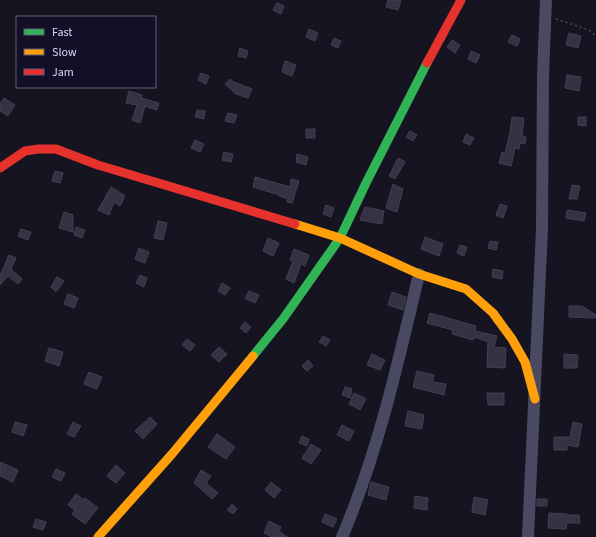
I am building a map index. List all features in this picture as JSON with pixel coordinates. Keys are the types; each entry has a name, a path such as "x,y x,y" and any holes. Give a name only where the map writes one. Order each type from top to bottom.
{"street":[{"path":"98,537 172,454 283,319 340,238 366,183 461,0"},
{"path":"528,537 542,228 543,75 546,0"},
{"path":"0,168 25,151 56,149 98,165 340,238 419,274 466,289 493,313 512,339 524,362 535,399"},
{"path":"342,537 351,515 394,384 419,274"}],"path":[{"path":"545,16 589,30 596,36"}],"building":[{"path":"388,0 401,0 398,10 386,7"},
{"path":"277,3 284,6 281,14 273,10"},
{"path":"309,29 318,33 315,41 306,37"},
{"path":"569,33 581,36 578,48 566,45"},
{"path":"512,35 520,39 517,46 508,42"},
{"path":"334,38 341,41 338,48 331,45"},
{"path":"452,40 460,45 455,53 447,47"},
{"path":"240,48 248,51 246,58 238,56"},
{"path":"471,51 480,55 476,63 468,59"},
{"path":"285,61 296,65 292,76 282,72"},
{"path":"201,73 209,76 206,84 198,80"},
{"path":"567,75 581,77 579,91 565,88"},
{"path":"230,79 252,89 248,98 236,94 225,84"},
{"path":"129,91 142,95 141,98 159,103 157,110 145,106 140,123 132,120 137,105 126,103"},
{"path":"4,98 15,105 8,116 0,111 0,104"},
{"path":"197,110 205,111 204,119 195,117"},
{"path":"228,113 237,115 234,123 225,121"},
{"path":"512,117 524,118 522,136 526,137 525,144 520,143 519,149 515,148 511,166 499,163 502,152 505,153"},
{"path":"578,117 586,117 586,126 578,125"},
{"path":"306,129 315,129 315,138 306,138"},
{"path":"410,131 417,135 413,141 406,137"},
{"path":"466,134 474,138 470,145 463,142"},
{"path":"195,140 204,144 200,152 191,148"},
{"path":"224,152 233,154 231,162 222,160"},
{"path":"297,154 308,157 306,165 296,162"},
{"path":"398,158 405,162 395,179 389,176"},
{"path":"55,171 63,173 60,183 52,181"},
{"path":"255,177 290,187 291,179 299,181 292,203 287,202 288,199 279,195 253,187"},
{"path":"393,184 403,189 397,212 386,208"},
{"path":"572,185 580,186 577,199 569,199"},
{"path":"111,187 124,195 124,198 120,206 114,202 109,215 98,210"},
{"path":"500,204 507,206 503,218 496,215"},
{"path":"326,205 334,208 331,217 323,214"},
{"path":"365,207 384,211 382,224 360,220"},
{"path":"567,210 586,213 584,221 566,218"},
{"path":"64,212 73,215 73,232 59,228"},
{"path":"158,221 167,223 163,240 154,238"},
{"path":"76,227 85,230 82,238 74,235"},
{"path":"21,229 31,232 28,240 18,236"},
{"path":"425,237 443,244 439,256 421,249"},
{"path":"268,238 279,243 273,256 263,251"},
{"path":"490,241 498,242 496,250 488,248"},
{"path":"460,245 467,247 464,256 457,253"},
{"path":"139,248 149,252 145,263 135,259"},
{"path":"294,249 309,255 305,266 301,264 294,283 286,279 293,261 290,260"},
{"path":"9,255 16,258 11,269 22,279 18,284 8,276 0,285 0,276"},
{"path":"493,269 503,271 502,279 492,277"},
{"path":"140,275 147,278 144,287 136,283"},
{"path":"57,277 64,281 56,292 51,287"},
{"path":"222,283 230,288 225,295 218,291"},
{"path":"249,291 259,295 255,303 245,298"},
{"path":"392,292 406,297 403,310 388,305"},
{"path":"68,294 78,298 74,308 64,304"},
{"path":"569,306 582,306 596,315 596,318 569,317"},
{"path":"430,313 476,326 475,331 497,336 494,347 506,348 505,368 487,367 488,342 474,337 473,340 452,334 453,330 427,323"},
{"path":"245,322 251,327 246,333 240,328"},
{"path":"323,336 330,340 326,346 319,342"},
{"path":"187,339 195,345 190,351 182,345"},
{"path":"219,347 227,354 219,362 211,355"},
{"path":"49,348 63,352 59,366 45,361"},
{"path":"372,354 385,360 380,370 367,365"},
{"path":"564,354 578,355 577,368 564,368"},
{"path":"308,360 313,366 307,371 302,366"},
{"path":"417,371 434,375 432,382 446,384 444,395 413,387"},
{"path":"89,372 102,377 97,389 84,384"},
{"path":"345,387 352,389 350,398 342,395"},
{"path":"354,393 366,399 360,410 349,404"},
{"path":"487,393 504,393 504,405 488,405"},
{"path":"408,411 424,415 422,429 405,426"},
{"path":"150,417 157,424 143,439 135,431"},
{"path":"15,422 27,425 23,436 12,432"},
{"path":"73,422 81,426 74,437 67,434"},
{"path":"573,422 582,424 578,447 567,445 567,450 554,450 554,437 570,437"},
{"path":"342,425 354,431 349,441 337,435"},
{"path":"217,434 235,447 226,459 208,447"},
{"path":"302,436 309,439 307,446 299,443"},
{"path":"311,444 321,450 311,464 302,458"},
{"path":"0,462 18,470 13,482 0,476"},
{"path":"116,465 125,473 116,483 107,476"},
{"path":"56,469 65,473 61,481 52,477"},
{"path":"201,470 211,476 206,483 218,493 212,499 194,483"},
{"path":"271,482 281,490 274,498 265,490"},
{"path":"371,482 389,487 386,500 368,495"},
{"path":"76,494 84,500 85,498 98,508 85,524 72,514 75,510 68,505"},
{"path":"415,496 428,498 427,510 414,508"},
{"path":"474,497 488,500 485,515 472,512"},
{"path":"537,499 547,499 547,506 537,506"},
{"path":"232,504 237,509 233,514 227,510"},
{"path":"549,513 579,515 580,523 567,523 566,529 548,528"},
{"path":"325,514 337,519 333,527 322,522"},
{"path":"36,519 46,522 43,530 33,527"},
{"path":"269,521 281,527 279,531 287,537 272,537 264,533"}],"traffic: fast":[{"path":"253,356 283,319 340,238 366,183 427,63"}],"traffic: slow":[{"path":"295,224 340,238 419,274 466,289 493,313 512,339 525,362 535,399"},
{"path":"98,537 172,454 253,356"}],"traffic: jam":[{"path":"427,63 461,0"},
{"path":"0,168 25,151 56,149 98,165 295,224"}]}
